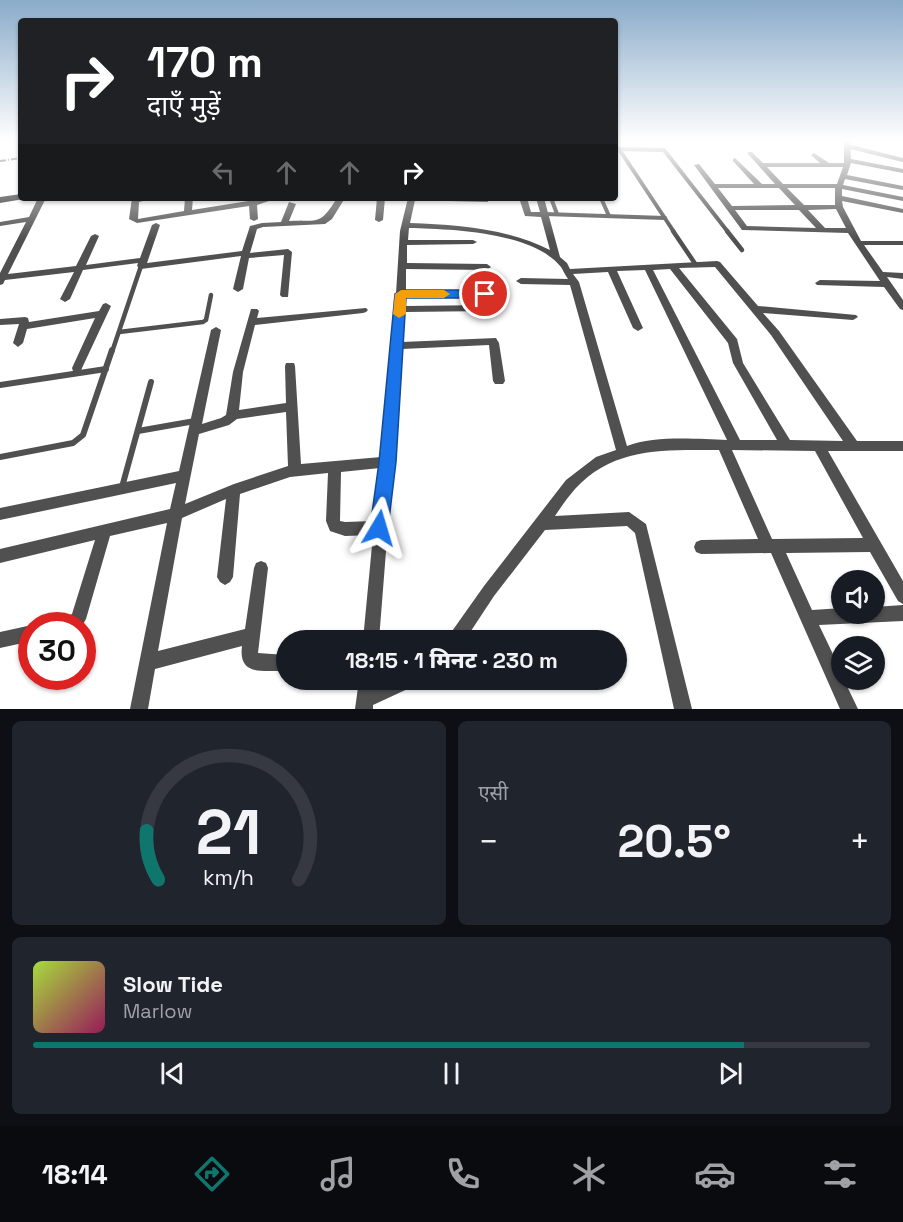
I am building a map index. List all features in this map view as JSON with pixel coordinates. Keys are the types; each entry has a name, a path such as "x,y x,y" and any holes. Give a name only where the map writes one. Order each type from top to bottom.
{"main road":[{"path":"0,200 18,197"}],"street":[{"path":"703,173 743,227 749,230 851,231"},
{"path":"748,173 760,186"},
{"path":"770,173 823,231"},
{"path":"843,173 839,186 839,202 851,231 902,303"},
{"path":"842,177 903,188"},
{"path":"713,186 839,186 903,199"},
{"path":"1,280 40,201"},
{"path":"136,201 134,221 188,213 227,202 265,201"},
{"path":"188,213 189,201"},
{"path":"238,289 253,228 262,225 326,220 339,201"},
{"path":"379,220 381,201"},
{"path":"372,630 400,309 403,243 411,201"},
{"path":"524,201 528,214 545,215"},
{"path":"541,201 556,256"},
{"path":"729,208 801,207 839,202 903,211"},
{"path":"253,203 254,219"},
{"path":"285,224 292,204"},
{"path":"0,224 31,219"},
{"path":"143,263 156,225"},
{"path":"405,225 484,231 540,247 556,256 571,271 623,453"},
{"path":"65,299 95,236"},
{"path":"403,243 474,242"},
{"path":"858,243 903,243"},
{"path":"1,280 81,268 288,252 285,295"},
{"path":"571,271 714,264 720,266 775,333 854,446"},
{"path":"402,266 487,267"},
{"path":"673,267 733,342 738,363 786,445"},
{"path":"648,268 729,445 771,546 849,709"},
{"path":"612,270 638,328"},
{"path":"880,274 903,276"},
{"path":"521,281 574,282"},
{"path":"820,283 887,284"},
{"path":"401,294 485,294"},
{"path":"400,309 489,308"},
{"path":"756,309 853,316"},
{"path":"24,326 104,310 77,368"},
{"path":"233,415 238,372 252,316 363,310"},
{"path":"0,322 22,319 26,321 18,343"},
{"path":"139,709 176,514 216,330"},
{"path":"397,346 492,341 499,381"},
{"path":"290,366 295,470"},
{"path":"195,426 225,422 233,415 292,407"},
{"path":"463,630 489,591 572,484 600,461 647,446 903,446"},
{"path":"818,446 903,596"},
{"path":"0,556 176,514 234,490 295,470 387,462"},
{"path":"335,466 333,521 335,526 345,529 379,528"},
{"path":"0,514 184,476"},
{"path":"225,577 234,490"},
{"path":"542,523 629,519 641,529 683,709"},
{"path":"80,612 105,530"},
{"path":"701,547 874,545"},
{"path":"261,568 250,636 249,658 252,661 276,662"},
{"path":"807,618 903,613"},
{"path":"0,640 18,636"},
{"path":"148,662 250,636"},
{"path":"365,704 390,690"}],"lane":[{"path":"634,173 696,265"},
{"path":"682,173 742,250"},
{"path":"552,201 557,214"},
{"path":"602,201 609,216"},
{"path":"545,215 665,218"},
{"path":"0,457 73,443 83,435 143,263"},
{"path":"119,332 203,322 206,320 211,295"},
{"path":"0,385 106,369"},
{"path":"122,487 151,382"},
{"path":"138,431 195,426"}],"slow traffic":[{"path":"399,314 401,294 444,294"}],"route":[{"path":"379,528 401,294 485,294"}]}
